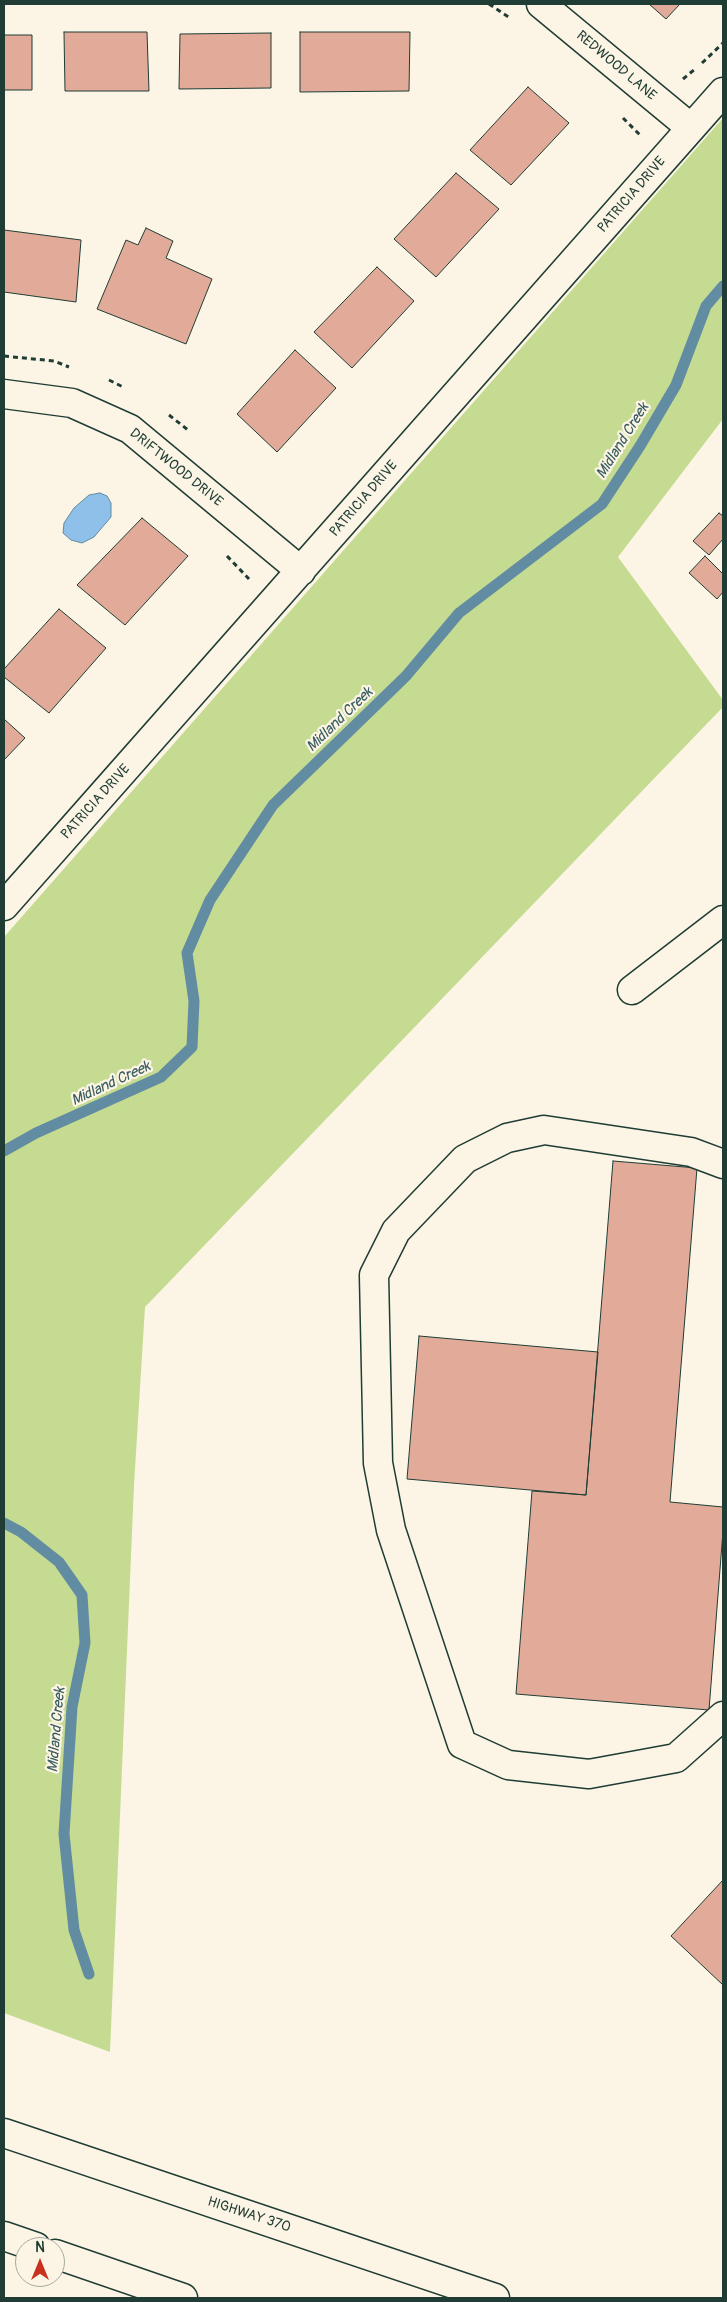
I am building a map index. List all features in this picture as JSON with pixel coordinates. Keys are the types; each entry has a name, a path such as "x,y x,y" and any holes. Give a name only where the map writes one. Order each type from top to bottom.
{"main road":[{"name":"REDWOOD LANE","path":"540,4 691,128"},
{"name":"PATRICIA DRIVE","path":"4,906 723,92"},
{"name":"DRIFTWOOD DRIVE","path":"4,394 72,404 130,429 301,571"},
{"path":"632,990 723,920"},
{"path":"723,1164 691,1152 544,1130 507,1138 465,1159 396,1231 374,1275 378,1462 385,1501 391,1530 462,1744 508,1765 589,1774 676,1758 723,1716"},
{"name":"HIGHWAY 370","path":"4,2133 495,2298"},
{"path":"65,2257 183,2298"}],"path":[{"path":"222,551 249,579"}],"green space":[{"path":"723,118 723,419 618,557 723,700 723,707 145,1307 134,1485 110,2052 4,2013 4,937"}],"water":[{"path":"100,493 107,496 111,503 111,517 94,537 82,543 71,540 63,533 64,523 74,508 89,495"}],"building":[{"path":"649,4 680,4 666,19"},
{"path":"64,32 147,32 149,91 65,91"},
{"path":"300,32 410,32 409,91 300,92"},
{"path":"271,33 271,88 179,89 180,34"},
{"path":"4,35 32,35 32,90 4,90"},
{"path":"528,87 569,123 511,185 470,150"},
{"path":"456,173 499,209 436,277 394,239"},
{"path":"146,228 173,241 166,258 212,279 186,344 97,309 126,240 138,245"},
{"path":"4,230 81,240 76,302 4,292"},
{"path":"377,267 414,301 352,368 314,332"},
{"path":"295,350 336,388 277,452 237,414"},
{"path":"719,513 723,516 723,539 709,555 693,541"},
{"path":"142,518 188,556 125,625 77,585"},
{"path":"705,556 723,574 723,592 717,599 689,573"},
{"path":"59,609 106,648 49,713 4,677 4,669"},
{"path":"4,719 25,738 4,760"},
{"path":"613,1161 697,1168 670,1502 723,1507 723,1531 709,1710 516,1694 532,1491 586,1495"},
{"path":"419,1336 598,1352 586,1495 407,1479"},
{"path":"723,1880 723,1985 671,1936"}],"waterway":[{"name":"Midland Creek","path":"4,1151 36,1133 161,1077 192,1047 194,1001 187,953 210,900 273,805 406,676 459,613 602,504 640,446 676,385 706,306 723,286"},
{"name":"Midland Creek","path":"4,1523 21,1532 59,1562 82,1595 85,1643 72,1707 64,1834 74,1930 89,1974"}]}
